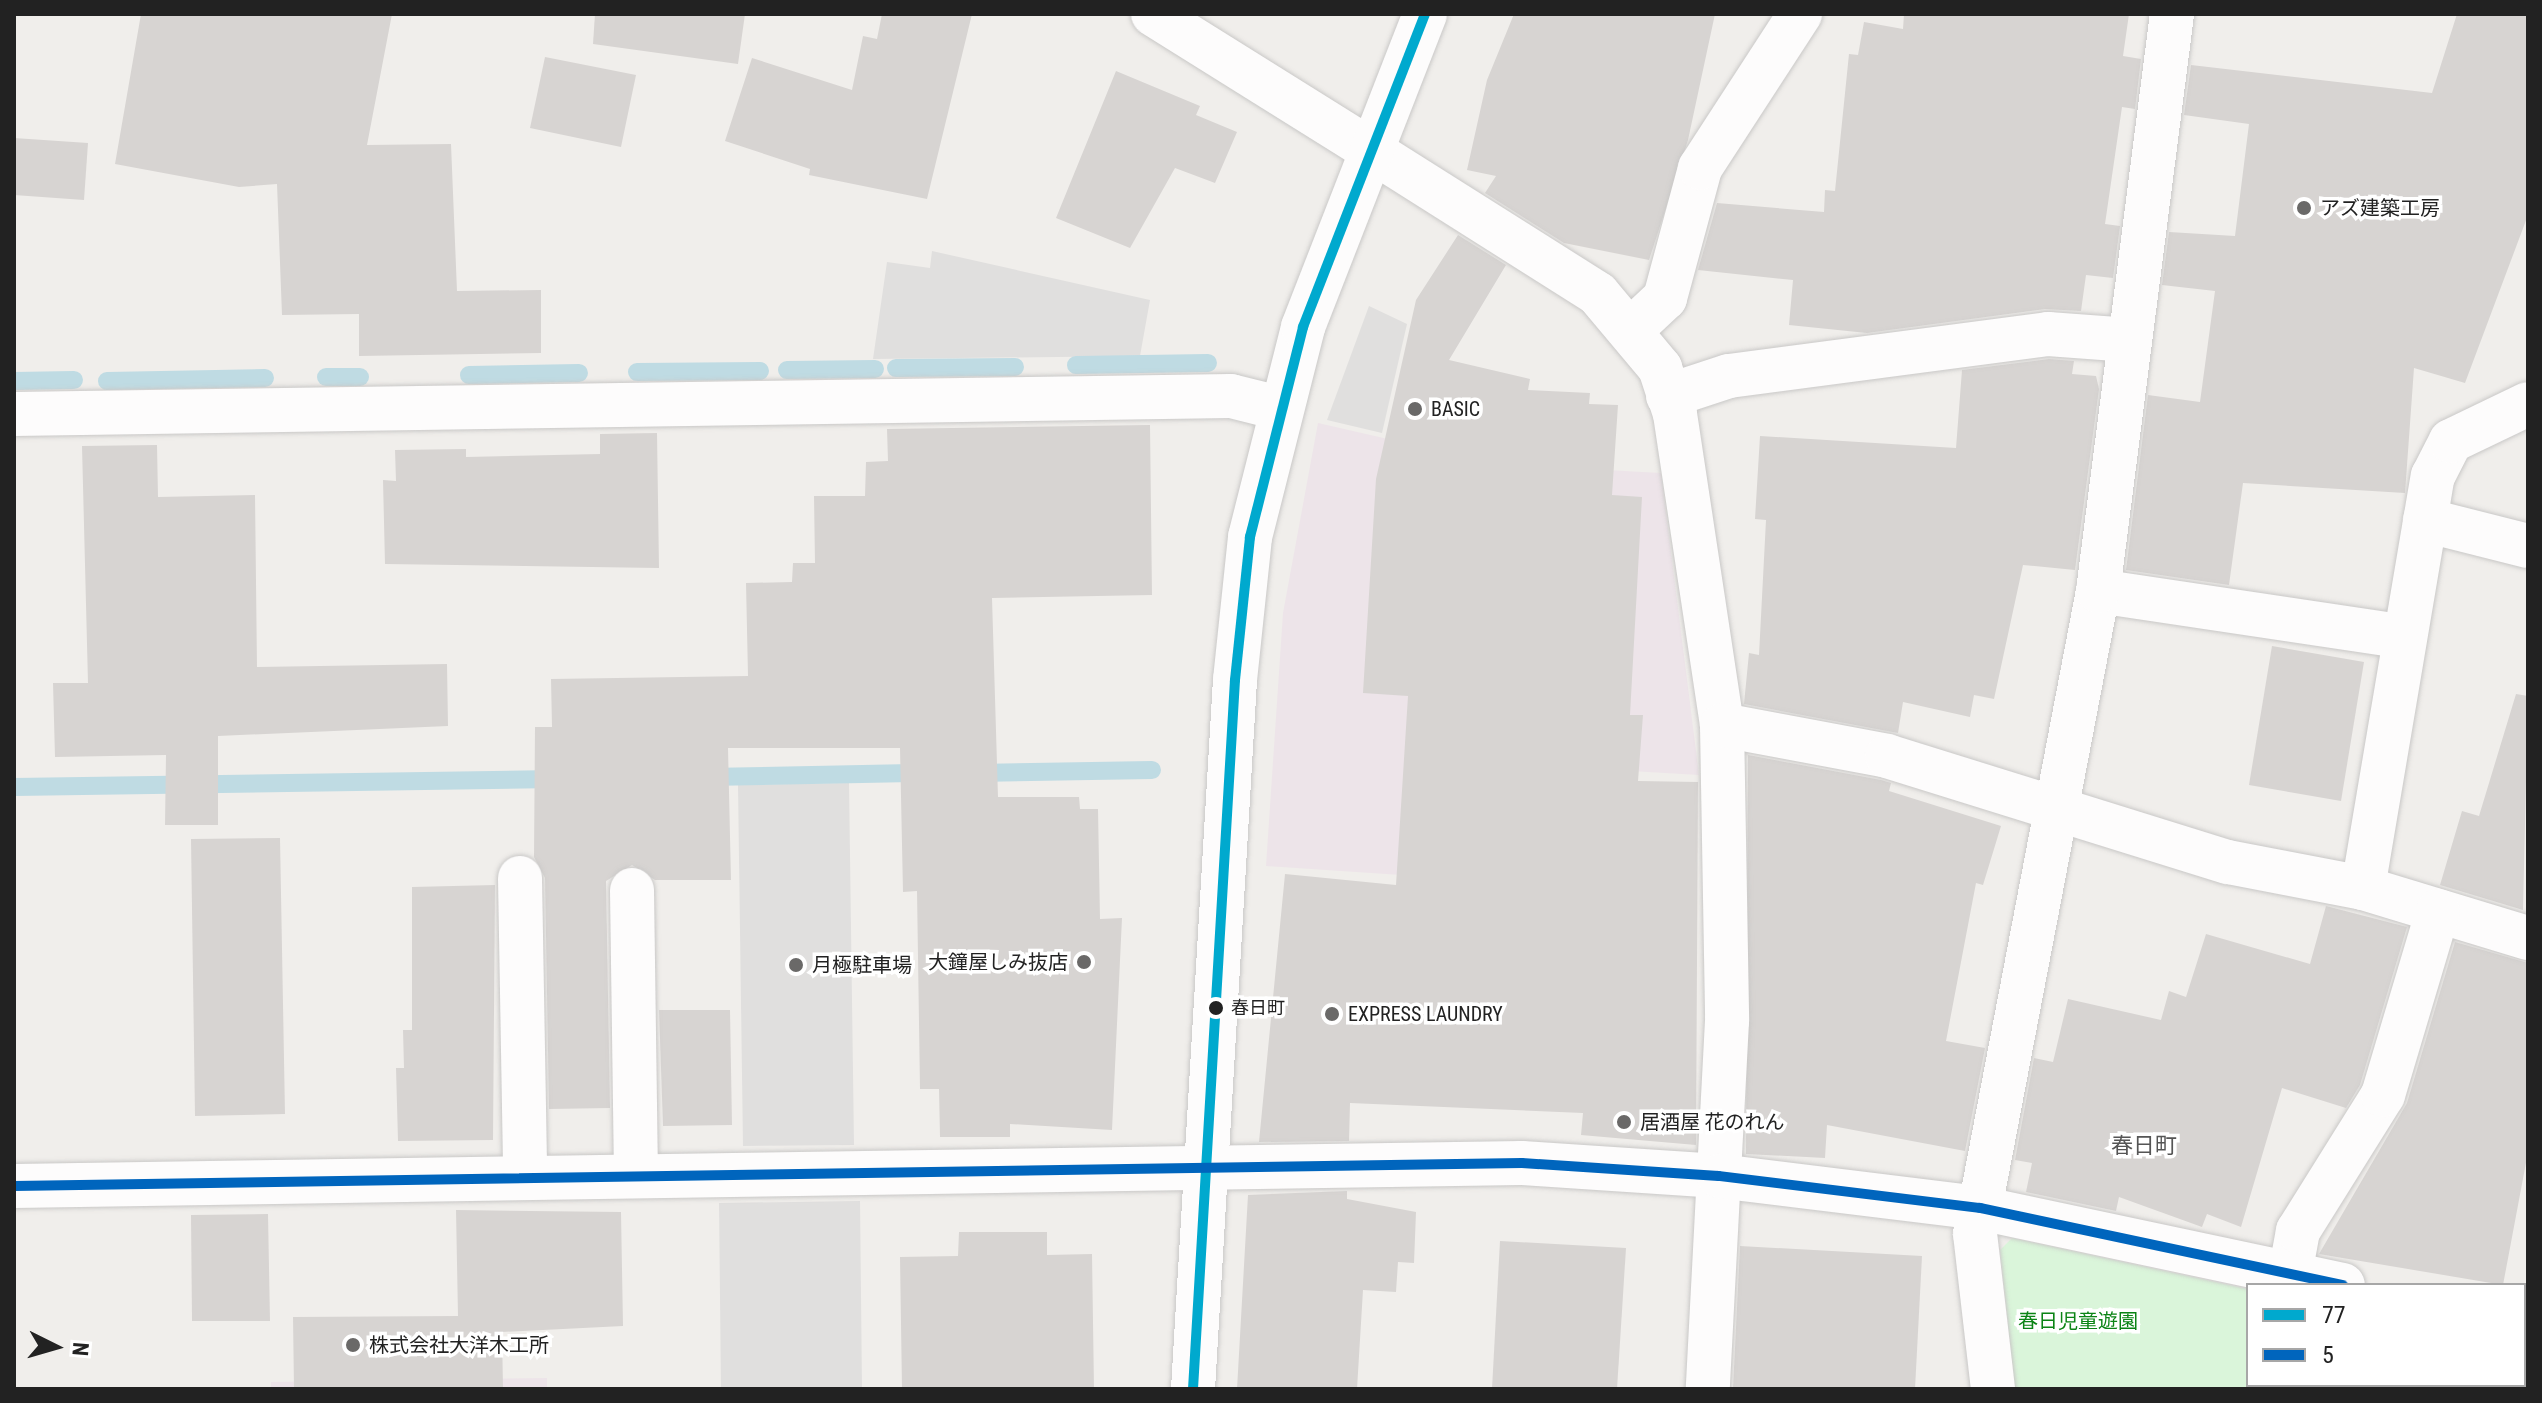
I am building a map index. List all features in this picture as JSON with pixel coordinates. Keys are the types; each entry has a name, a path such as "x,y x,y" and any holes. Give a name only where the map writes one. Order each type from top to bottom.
{"street":[{"path":"1153,14 1598,294 1633,328 1668,396 1722,725 1727,1021 1708,1389"},
{"path":"1193,1389 1240,623 1279,408 1425,14"},
{"path":"1633,328 1665,298 1700,168 1800,14"},
{"path":"1993,1389 1975,1234 2098,591 2172,14"},
{"path":"1668,396 1729,376 2048,334 2130,340"},
{"path":"14,414 1231,396 1279,408"},
{"path":"2363,888 2433,476 2451,441 2528,404"},
{"path":"2425,520 2528,546"},
{"path":"2098,591 2405,637"},
{"path":"1722,725 1887,756 2228,862 2363,888 2528,938"},
{"path":"520,878 525,1178"},
{"path":"632,890 636,1176"},
{"path":"2290,1274 2298,1231 2383,1095 2438,911"},
{"path":"14,1186 1522,1163 1719,1176 1980,1208 2333,1283"}],"shaded area":[{"path":"932,251 1150,300 1140,356 873,359 887,262 930,268"},
{"path":"1369,306 1407,324 1382,433 1327,420"},
{"path":"1318,423 1497,464 1661,473 1699,775 1513,764 1506,882 1266,866 1283,613"},
{"name":"月極駐車場","path":"849,783 854,1145 743,1146 738,785"},
{"path":"860,1201 862,1389 721,1389 719,1203"},
{"path":"547,1378 547,1389 271,1389 271,1382"}],"green space":[{"name":"春日児童遊園","path":"2012,1238 2246,1289 2246,1387 2322,1389 2015,1389 2000,1250"}],"building":[{"path":"141,14 392,14 367,145 451,144 457,291 541,290 541,353 359,356 359,314 282,315 277,184 239,187 115,164"},
{"path":"595,14 745,14 738,64 593,44"},
{"path":"882,14 972,14 927,199 809,175 810,169 725,141 752,58 852,90 863,36 877,39"},
{"path":"1514,14 1715,14 1688,140 1649,260 1564,243 1485,193 1496,176 1467,170 1487,80"},
{"path":"1904,14 2129,14 2123,56 2141,59 2135,109 2122,107 2105,224 2120,226 2113,278 2086,275 2081,311 2045,309 1867,333 1789,325 1793,280 1698,270 1717,203 1824,212 1825,190 1835,191 1849,54 1858,55 1864,22 1903,29"},
{"path":"2457,14 2528,14 2528,215 2465,383 2414,368 2405,493 2243,483 2229,585 2126,570 2148,395 2200,402 2215,291 2162,285 2169,232 2235,236 2249,124 2184,115 2191,65 2432,93"},
{"path":"545,57 636,75 621,147 530,128"},
{"path":"1116,71 1200,106 1196,115 1237,132 1215,183 1175,168 1130,248 1056,218"},
{"path":"14,138 88,143 84,200 14,195"},
{"path":"1458,235 1506,265 1449,360 1530,379 1528,390 1590,393 1589,404 1618,405 1612,495 1642,497 1630,715 1643,715 1638,781 1698,782 1696,1145 1581,1135 1583,1113 1350,1103 1349,1141 1259,1142 1285,874 1396,885 1408,696 1363,693 1376,479 1416,300"},
{"path":"2049,359 2074,361 2072,374 2096,376 2099,389 2075,570 2023,565 1994,699 1974,695 1970,717 1903,702 1898,733 1744,704 1749,653 1759,655 1766,520 1755,519 1760,436 1956,448 1962,370"},
{"path":"1150,425 1152,595 992,598 998,797 1079,797 1080,809 1098,809 1100,919 1122,918 1112,1130 1010,1124 1010,1137 940,1137 939,1089 920,1089 917,891 903,892 900,748 728,748 731,880 655,880 632,865 606,881 610,1108 549,1109 545,878 534,857 535,727 552,727 551,679 748,676 746,583 792,582 793,563 815,563 814,496 865,496 866,462 888,461 887,429"},
{"path":"657,433 659,568 385,564 383,480 396,481 395,450 466,449 466,457 600,454 600,434"},
{"path":"157,445 158,497 255,495 257,667 447,664 448,726 218,736 218,825 165,825 166,755 55,757 53,683 88,683 82,446"},
{"path":"2272,646 2364,662 2341,801 2249,785"},
{"path":"2516,694 2528,696 2523,910 2440,885 2462,811 2479,816"},
{"path":"1748,755 1881,780 1891,783 1889,791 2001,826 1983,885 1976,883 1946,1041 1985,1048 1965,1151 1827,1125 1825,1158 1746,1154"},
{"path":"280,838 285,1114 195,1116 191,839"},
{"path":"495,885 493,1140 398,1141 396,1068 404,1068 403,1030 412,1030 412,887"},
{"path":"2326,906 2407,927 2360,1085 2346,1108 2282,1088 2241,1227 2207,1214 2202,1227 2119,1197 2116,1211 2026,1192 2032,1163 2015,1160 2034,1058 2053,1062 2068,999 2161,1020 2169,991 2186,997 2206,934 2310,964"},
{"path":"2455,942 2528,963 2528,1152 2503,1283 2319,1254 2407,1103"},
{"path":"659,1010 730,1010 732,1125 663,1126"},
{"path":"1347,1191 1347,1199 1416,1212 1414,1263 1398,1262 1396,1292 1363,1290 1357,1389 1237,1389 1248,1195"},
{"path":"456,1210 621,1212 623,1326 502,1332 503,1389 294,1389 293,1317 458,1316"},
{"path":"268,1214 270,1321 192,1321 191,1215"},
{"path":"959,1232 1047,1232 1047,1255 1092,1254 1094,1389 902,1389 900,1257 958,1256"},
{"path":"1500,1241 1626,1248 1617,1389 1492,1389"},
{"path":"1740,1246 1922,1256 1915,1389 1733,1389"}],"waterway":[{"path":"1076,365 1208,363"},
{"path":"896,368 1015,367"},
{"path":"787,370 875,369"},
{"path":"637,372 760,371"},
{"path":"469,375 579,373"},
{"path":"326,377 360,377"},
{"path":"107,381 265,378"},
{"path":"14,381 74,380"},
{"path":"975,773 1152,770"},
{"path":"707,777 925,773"},
{"path":"14,787 557,779"}],"transit line":[{"name":"77","path":"1193,1389 1235,680 1250,537 1303,327 1425,14"},
{"name":"5","path":"14,1186 1522,1163 1719,1176 1980,1208 2334,1283"}],"place":[{"name":"アズ建築工房","path":"2304,208"},
{"name":"BASIC","path":"1415,409"},
{"name":"大鐘屋しみ抜店","path":"1084,962"},
{"name":"月極駐車場","path":"796,965"},
{"name":"春日町","path":"1216,1008"},
{"name":"EXPRESS LAUNDRY","path":"1332,1014"},
{"name":"居酒屋 花のれん","path":"1624,1122"},
{"name":"株式会社大洋木工所","path":"353,1345"}],"district":[{"name":"春日町","path":"2144,1146"}]}
